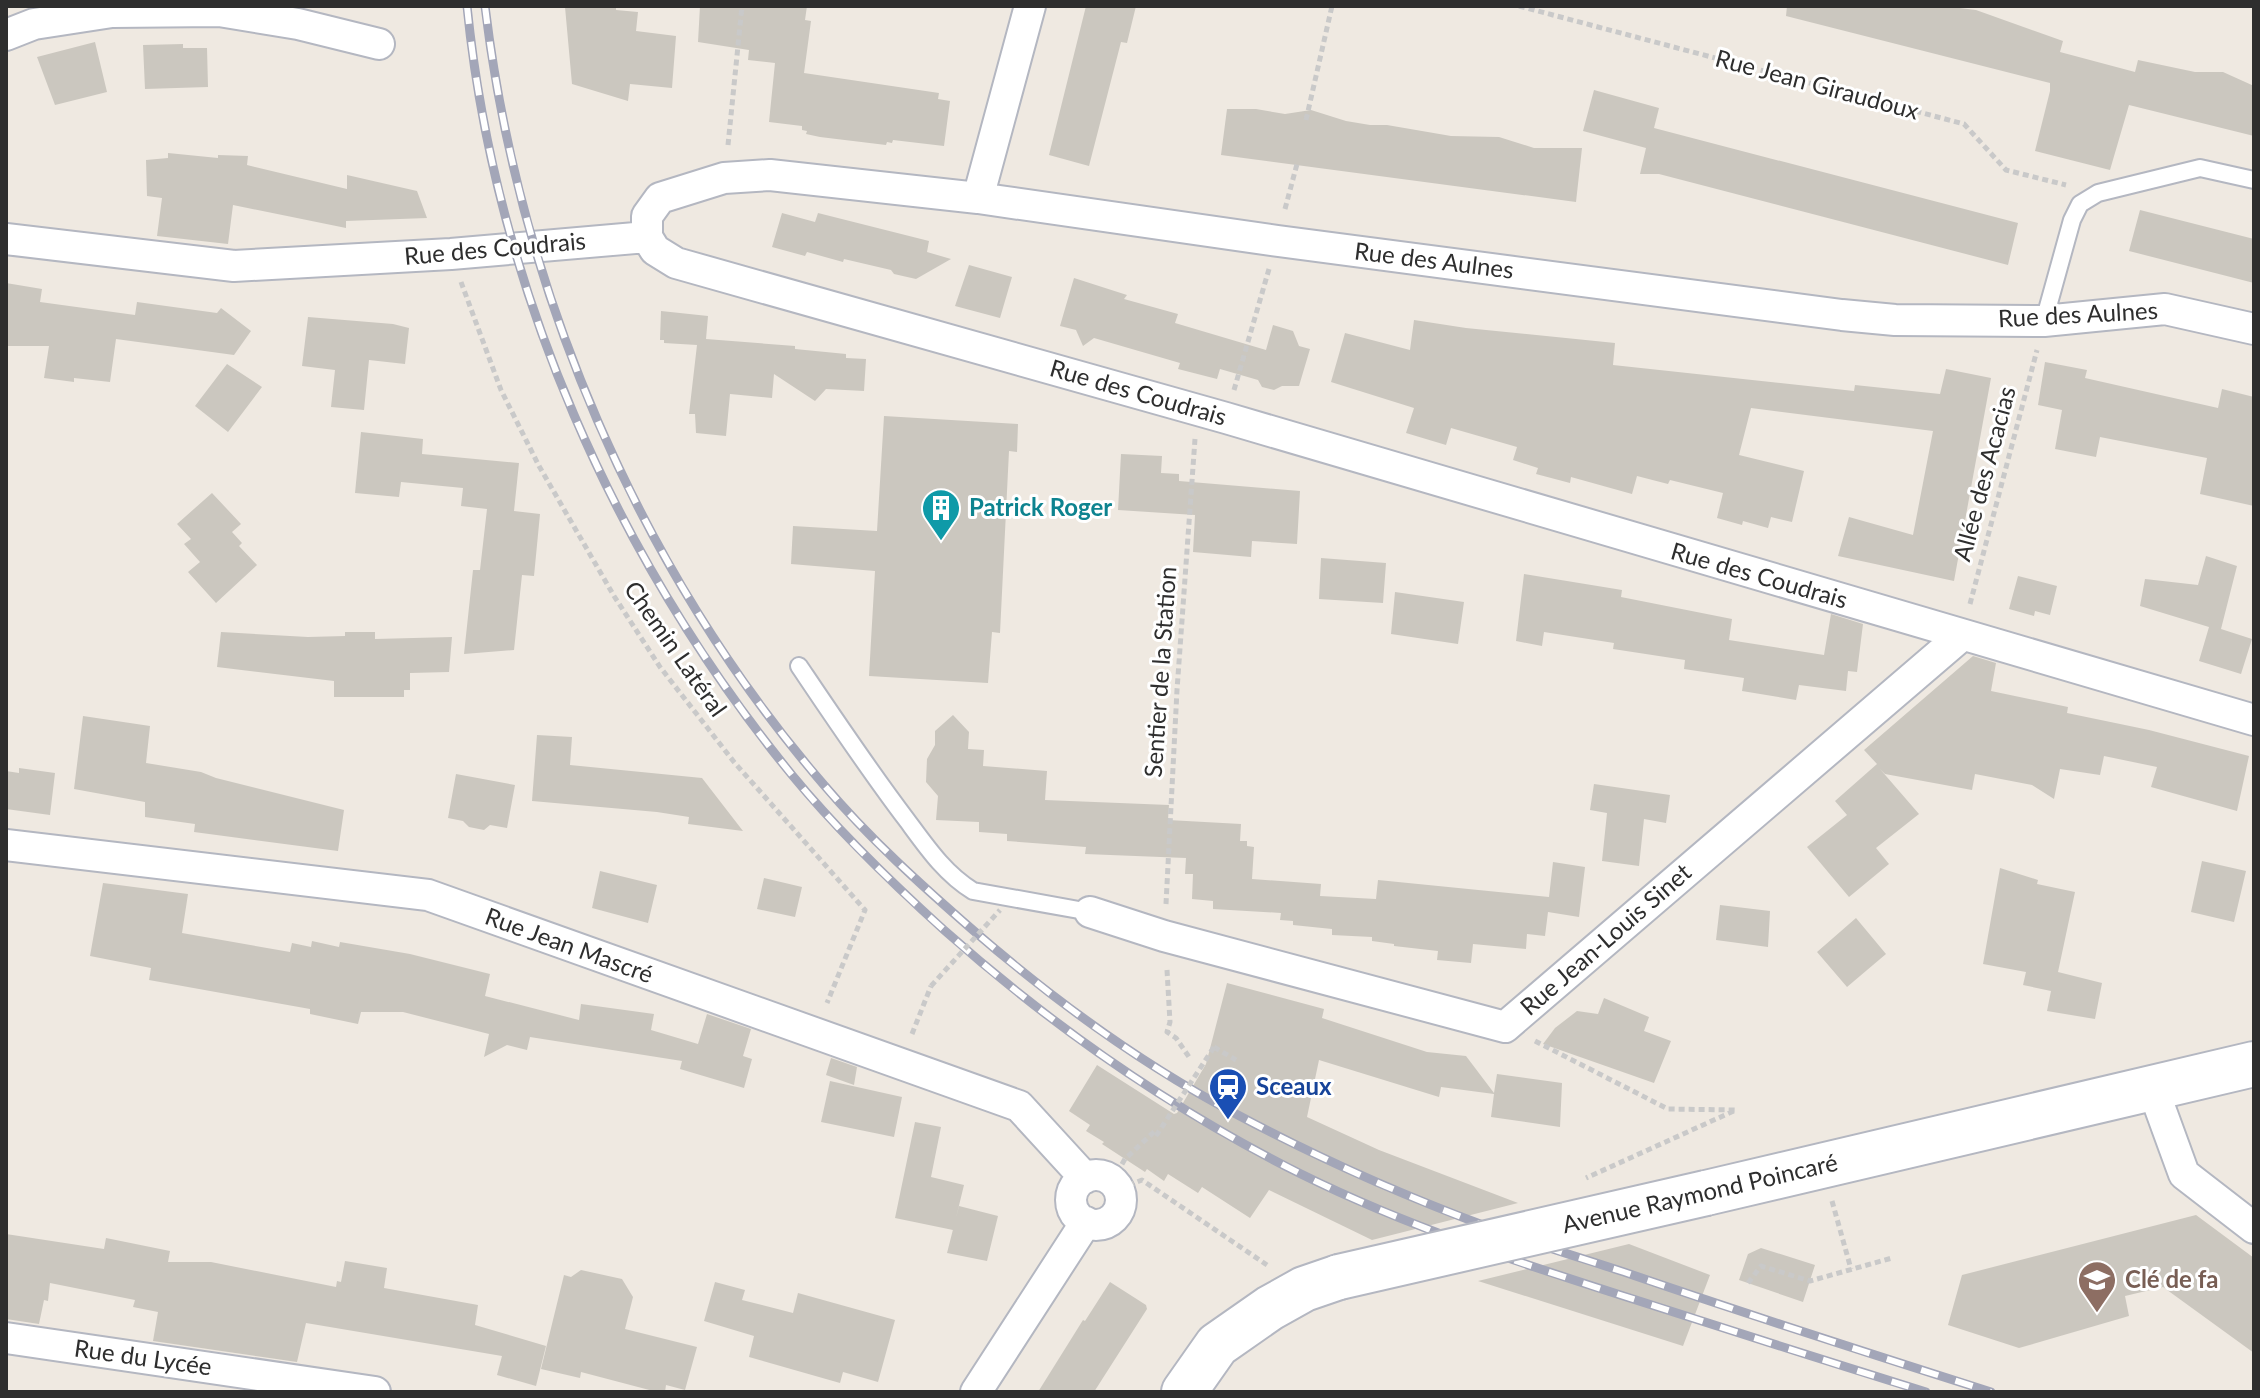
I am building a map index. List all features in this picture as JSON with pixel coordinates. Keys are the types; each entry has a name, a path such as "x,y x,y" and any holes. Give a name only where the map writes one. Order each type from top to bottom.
{"street":[{"path":"978,198 1030,6"},
{"path":"6,35 34,24 112,12 219,11 298,24 379,44"},
{"name":"Rue des Aulnes","path":"647,237 647,216 660,198 724,178 770,175 978,198 1842,315 1895,320 2044,321 2165,309 2254,329"},
{"name":"Rue des Coudrais","path":"6,239 234,266 451,254 647,237 655,250 676,263 1211,414 2254,720"},
{"name":"Rue Jean-Louis Sinet","path":"1090,912 1164,936 1505,1027 1961,636"},
{"name":"Rue Jean Mascré","path":"6,845 428,895 1019,1106 1105,1182"},
{"name":"Avenue Raymond Poincaré","path":"1184,1392 1217,1345 1270,1308 1304,1289 1339,1277 2254,1064"},
{"path":"2153,1089 2184,1174 2254,1228"},
{"path":"1105,1182 1121,1201 1118,1212 1101,1225 1079,1220 1070,1200 1073,1189 1105,1182"},
{"path":"976,1392 1086,1222"},
{"name":"Rue du Lycée","path":"6,1338 375,1392"}],"lane":[{"path":"2044,321 2072,220 2080,204 2098,193 2200,168 2254,180"},
{"path":"799,666 868,770 957,881 973,891 1090,912"}],"path":[{"path":"724,178 742,6"},
{"path":"1306,120 1332,6"},
{"name":"Rue Jean Giraudoux","path":"1519,6 1964,124 2006,170 2098,193"},
{"name":"Sentier de la Station","path":"1164,936 1177,690 1211,414 1278,241 1297,164"},
{"name":"Chemin Latéral","path":"451,254 501,390 539,466 614,596 660,667 734,762 865,910 815,1034"},
{"name":"Allée des Acacias","path":"1961,636 2044,321"},
{"path":"901,1064 931,986 1000,910"},
{"path":"1169,999 1167,1032 1176,1038 1189,1057"},
{"path":"1505,1027 1668,1109 1736,1110 1564,1187 1575,1223"},
{"path":"1105,1182 1125,1159 1157,1133 1214,1047 1236,1060"},
{"path":"1105,1182 1142,1180 1231,1241"},
{"path":"1829,1193 1851,1269"},
{"path":"1748,1283 1761,1266 1810,1281 1892,1258"}],"building":[{"path":"700,6 807,6 805,20 811,21 804,73 939,93 938,99 950,101 944,146 893,140 886,145 820,137 806,134 802,126 769,122 775,63 748,60 749,50 698,42"},
{"path":"1086,6 1136,6 1127,43 1121,42 1089,166 1049,155"},
{"path":"1787,6 1943,6 1976,10 2063,41 2060,52 2135,72 2138,60 2195,72 2223,72 2254,86 2254,136 2129,105 2110,170 2035,151 2050,83 1786,16"},
{"path":"565,7 616,8 638,12 636,31 676,36 672,88 630,84 628,101 572,84"},
{"path":"95,42 107,92 55,105 37,57"},
{"path":"183,44 183,48 207,48 208,87 145,89 143,45"},
{"path":"1594,90 1659,108 1654,128 2018,223 2008,265 1659,174 1640,174 1646,148 1583,131"},
{"path":"1227,109 1256,109 1285,114 1311,110 1370,125 1451,136 1499,137 1534,148 1582,148 1576,202 1221,155"},
{"path":"168,153 218,158 218,155 248,156 247,165 347,189 347,175 417,191 427,218 346,221 346,228 233,205 228,244 157,236 162,198 147,196 146,160 168,158"},
{"path":"2140,210 2254,239 2254,283 2129,251"},
{"path":"782,213 815,222 818,213 929,241 927,252 951,259 916,279 844,259 843,262 807,252 805,256 772,247"},
{"path":"969,265 1012,277 1000,318 955,306"},
{"path":"1074,278 1127,295 1124,299 1178,314 1175,323 1266,350 1273,325 1293,331 1299,346 1310,349 1299,386 1282,386 1274,390 1262,387 1258,380 1220,369 1217,379 1178,369 1180,363 1094,338 1083,346 1076,330 1060,326"},
{"path":"6,283 42,289 40,302 135,315 137,302 217,313 221,308 251,331 234,355 116,339 110,382 44,378 49,346 6,346"},
{"path":"661,311 708,316 706,339 795,346 795,349 866,359 864,391 826,389 815,401 774,374 772,398 730,394 726,436 696,433 695,414 689,414 697,345 664,343 660,340"},
{"path":"308,317 409,328 405,364 369,360 364,410 331,407 335,370 302,366"},
{"path":"1414,320 1615,343 1613,365 1854,391 1855,385 1940,394 1946,369 1991,378 1954,581 1838,556 1849,517 1913,535 1933,431 1751,408 1739,455 1804,471 1792,522 1771,517 1768,528 1743,521 1742,525 1717,518 1723,493 1670,480 1668,484 1637,476 1632,494 1571,477 1570,483 1536,474 1538,468 1513,460 1517,447 1451,428 1446,445 1406,433 1414,408 1331,382 1345,333 1410,350"},
{"path":"2045,362 2087,370 2085,378 2218,408 2222,389 2254,397 2254,506 2200,494 2207,458 2100,437 2096,457 2055,449 2062,410 2038,405"},
{"path":"227,364 262,387 228,432 195,406"},
{"name":"Patrick Roger","path":"884,416 1018,424 1017,452 1009,451 1000,633 992,632 988,683 869,676 875,571 791,564 793,526 877,531"},
{"path":"361,432 423,439 422,454 519,463 514,511 540,514 534,576 522,575 514,650 464,654 473,570 480,570 487,509 461,506 463,488 401,482 399,497 355,493"},
{"path":"1121,454 1162,456 1161,473 1179,474 1179,481 1300,491 1297,544 1252,541 1251,557 1193,552 1195,515 1118,510"},
{"path":"212,493 241,524 232,532 242,543 239,546 257,565 216,603 188,572 200,562 184,544 191,539 177,524"},
{"path":"2206,556 2237,566 2221,629 2252,639 2241,674 2199,661 2209,627 2140,606 2145,579 2198,585"},
{"path":"1321,558 1386,563 1383,603 1319,599"},
{"path":"1524,574 1622,590 1621,597 1732,619 1729,640 1824,655 1831,614 1863,624 1857,672 1848,671 1846,691 1799,685 1796,700 1742,691 1744,678 1684,669 1685,660 1613,649 1614,643 1544,632 1542,646 1516,641"},
{"path":"2018,576 2057,586 2050,615 2035,611 2034,616 2009,609"},
{"path":"1395,592 1464,602 1458,644 1391,634"},
{"path":"221,632 308,637 375,632 375,639 452,637 449,672 410,673 410,690 404,690 404,697 334,697 334,681 217,667"},
{"path":"1973,656 1996,663 1991,691 2068,707 2067,713 2249,756 2237,811 2151,787 2157,767 2104,756 2100,775 2060,769 2054,799 2032,785 1975,774 1972,790 1885,774 1880,769 1919,814 1876,848 1889,864 1849,897 1807,847 1847,815 1835,801 1877,764 1864,750"},
{"path":"953,715 969,732 968,749 984,750 983,766 1047,771 1045,800 1169,805 1168,820 1241,824 1240,841 1247,841 1247,846 1254,847 1252,879 1321,884 1320,896 1376,899 1378,880 1549,897 1553,862 1585,867 1579,917 1548,912 1545,936 1527,934 1526,949 1473,944 1471,963 1437,960 1438,951 1394,946 1372,941 1372,937 1332,935 1332,929 1293,925 1293,921 1280,920 1281,913 1213,909 1213,901 1192,899 1193,874 1185,874 1186,858 1085,854 1086,847 1007,841 1007,834 979,832 979,822 936,820 938,796 926,782 927,759 935,745 935,731"},
{"path":"83,716 150,726 146,763 201,772 344,810 338,851 194,832 195,824 145,817 145,802 74,789"},
{"path":"537,735 572,737 570,765 702,778 743,831 688,824 689,817 657,812 532,801"},
{"path":"19,768 55,773 50,815 6,809 6,771 19,773"},
{"path":"456,774 515,785 507,828 490,825 484,830 448,818"},
{"path":"1594,784 1670,795 1666,823 1644,819 1639,866 1602,861 1607,813 1590,810"},
{"path":"2202,861 2246,871 2234,922 2191,912"},
{"path":"2000,868 2038,880 2037,884 2075,892 2058,972 2102,983 2095,1019 2047,1011 2051,991 2023,985 2026,972 1983,964"},
{"path":"600,871 657,885 648,923 592,908"},
{"path":"764,878 802,887 795,917 757,909"},
{"path":"103,883 188,894 182,933 290,952 292,943 311,947 312,941 339,947 340,942 410,954 490,974 485,996 579,1020 581,1004 654,1014 651,1030 698,1044 707,1014 751,1029 743,1056 752,1059 744,1088 680,1069 682,1061 530,1037 527,1050 507,1045 484,1057 489,1034 403,1012 361,1012 358,1024 310,1014 310,1009 149,980 151,968 90,956"},
{"path":"1720,905 1770,911 1768,947 1716,940"},
{"path":"1856,918 1886,954 1847,987 1817,952"},
{"path":"1227,983 1324,1009 1322,1018 1427,1052 1466,1056 1494,1093 1497,1074 1562,1083 1560,1127 1491,1117 1494,1094 1441,1087 1439,1097 1319,1060 1307,1117 1379,1150 1518,1203 1372,1240 1269,1190 1250,1218 1202,1187 1198,1193 1168,1174 1164,1181 1147,1169 1145,1172 1086,1131 1090,1125 1069,1111 1097,1065 1174,1114 1177,1113 1206,1064"},
{"path":"1604,998 1649,1017 1644,1031 1671,1041 1654,1083 1543,1044 1555,1028 1577,1011 1598,1014"},
{"path":"831,1058 857,1067 854,1085 826,1075"},
{"path":"830,1081 902,1097 894,1137 821,1122"},
{"path":"915,1122 941,1127 931,1177 964,1185 953,1230 895,1218"},
{"path":"959,1206 998,1216 987,1261 947,1253"},
{"path":"2196,1215 2254,1258 2254,1353 2163,1287 2125,1296 2129,1316 2019,1348 1948,1325 1962,1275"},
{"path":"6,1234 104,1249 106,1238 170,1251 168,1262 211,1262 336,1287 337,1281 341,1282 345,1261 387,1268 384,1288 478,1305 475,1325 546,1346 536,1386 497,1375 502,1356 306,1323 297,1362 153,1341 158,1312 133,1307 135,1300 50,1283 48,1301 44,1300 39,1324 6,1319"},
{"path":"1629,1244 1710,1275 1683,1346 1478,1281"},
{"path":"1761,1248 1815,1265 1803,1302 1739,1280 1748,1254"},
{"path":"581,1270 622,1279 633,1297 625,1329 697,1347 685,1390 666,1385 665,1392 657,1392 581,1372 580,1378 541,1369 564,1275 571,1277"},
{"path":"715,1282 745,1290 742,1300 793,1313 798,1293 895,1320 878,1382 843,1372 840,1383 749,1357 754,1336 704,1321"},
{"path":"1110,1282 1146,1305 1147,1309 1094,1392 1038,1392 1083,1320"}],"railway":[{"path":"467,6 482,111 505,214 535,315 574,414 619,510 670,603 728,691 810,796 904,893 985,966 1071,1033 1160,1094 1301,1174 1424,1228 1509,1258 1926,1392"},
{"path":"485,6 502,112 526,217 558,320 598,421 644,518 697,612 757,701 841,805 915,879 1036,982 1133,1053 1201,1095 1328,1160 1505,1233 1991,1392"}],"place":[{"name":"Patrick Roger","path":"941,542"},
{"name":"Sceaux","path":"1228,1121"},
{"name":"Clé de fa","path":"2097,1314"}]}
